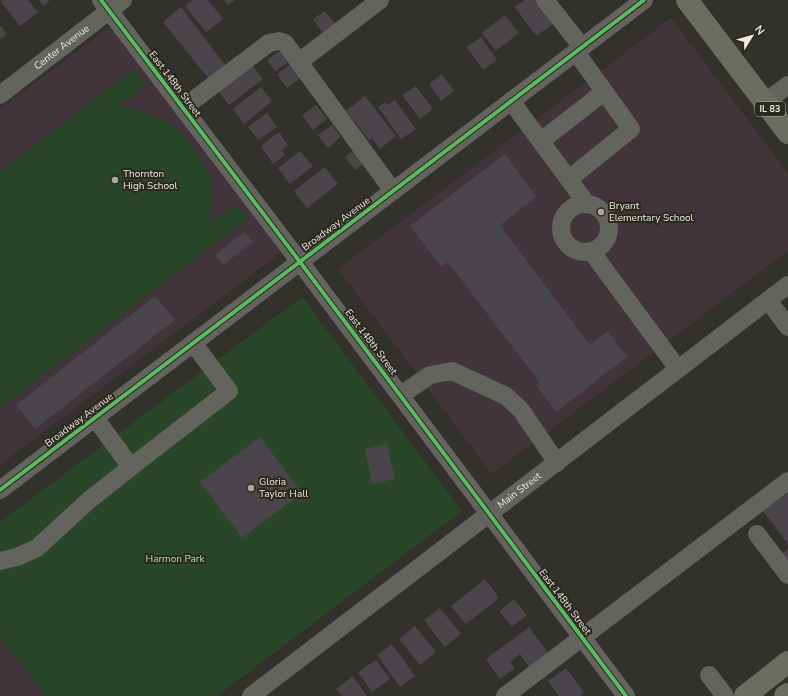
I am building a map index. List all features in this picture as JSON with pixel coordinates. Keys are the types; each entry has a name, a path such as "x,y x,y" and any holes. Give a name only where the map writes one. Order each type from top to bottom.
{"main road":[{"name":"IL 83","path":"687,0 788,133"},
{"path":"745,696 788,662"}],"street":[{"name":"Center Avenue","path":"0,95 105,6 123,0"},
{"path":"299,62 380,0"},
{"name":"Broadway Avenue","path":"0,490 644,0"},
{"path":"553,3 604,92 631,129 569,179"},
{"name":"East 148th Street","path":"105,6 401,395 626,696"},
{"path":"183,108 269,43 279,41 285,43 393,191"},
{"path":"764,102 788,85"},
{"path":"541,141 604,92"},
{"path":"511,101 587,204 602,210 609,224 606,239 601,246 591,251 579,251 572,248 566,242 561,228 566,213 572,207 587,204"},
{"path":"591,251 678,369"},
{"name":"Main Street","path":"251,696 788,285"},
{"path":"768,300 788,327"},
{"path":"0,561 17,557 37,548 88,501 229,391 193,343"},
{"path":"401,395 430,375 452,371 506,396 521,410 557,463"},
{"path":"96,418 131,467"},
{"path":"505,696 788,481"},
{"path":"757,534 788,575"},
{"path":"709,675 725,696"}],"shaded area":[{"name":"Bryant Elementary School","path":"671,18 788,173 788,251 492,474 338,269"},
{"name":"Thornton High School","path":"112,25 283,251 0,465 0,109"},
{"path":"0,637 46,696 0,696"}],"green space":[{"name":"Thornton High School","path":"134,69 146,85 120,106 145,112 167,122 177,129 194,148 206,168 212,189 208,224 236,204 248,218 0,408 0,171"},
{"name":"Harmon Park","path":"302,297 462,511 217,696 46,696 0,637 0,522"}],"building":[{"path":"3,0 28,0 38,12 20,26 1,2"},
{"path":"39,0 50,0 43,6"},
{"path":"193,0 208,0 223,19 206,32 185,6"},
{"path":"224,0 235,0 228,5"},
{"path":"525,0 536,0 553,24 536,36 515,7"},
{"path":"181,7 225,65 208,78 163,22"},
{"path":"325,11 335,24 323,33 313,19"},
{"path":"505,15 519,33 496,51 482,33"},
{"path":"0,25 7,34 0,39"},
{"path":"481,37 497,60 483,70 467,47"},
{"path":"280,51 288,62 275,71 267,60"},
{"path":"250,62 263,79 229,105 216,89"},
{"path":"291,64 301,78 287,88 277,74"},
{"path":"442,74 454,91 441,101 429,84"},
{"path":"416,86 433,109 420,119 402,95"},
{"path":"261,87 272,101 244,124 233,109"},
{"path":"365,96 396,136 380,149 372,138 369,140 346,111"},
{"path":"395,100 416,129 401,139 378,107 386,102 388,105"},
{"path":"316,105 327,119 313,130 302,115"},
{"path":"267,113 277,127 258,140 248,127"},
{"path":"332,125 341,137 328,148 318,135"},
{"path":"279,132 288,145 282,150 285,155 273,164 261,146"},
{"path":"355,149 365,163 355,170 345,157"},
{"path":"300,151 313,166 290,184 278,168"},
{"path":"505,154 537,197 500,225 590,345 608,331 627,357 556,412 536,385 539,382 448,262 441,267 410,226"},
{"path":"325,167 338,184 307,208 294,191"},
{"path":"244,232 253,242 223,265 215,255"},
{"path":"155,296 175,320 35,429 16,405"},
{"name":"Gloria Taylor Hall","path":"260,437 302,493 242,538 200,482"},
{"path":"387,444 395,479 372,484 365,449"},
{"path":"788,493 788,544 763,511"},
{"path":"788,549 788,568 779,556"},
{"path":"485,579 499,598 466,624 451,606"},
{"path":"514,599 527,615 512,627 499,611"},
{"path":"440,608 461,634 445,647 424,620"},
{"path":"415,626 436,652 420,665 399,639"},
{"path":"529,627 549,654 530,668 520,654 510,662 515,668 500,679 486,659"},
{"path":"392,644 415,676 400,687 377,655"},
{"path":"376,660 390,679 372,692 358,672"},
{"path":"566,668 584,693 580,696 559,696 548,681"},
{"path":"353,676 367,696 342,696 336,689"}],"cycle path":[{"path":"101,0 626,696"},
{"path":"0,490 644,0"}],"place":[{"name":"Thornton High School","path":"115,180"},
{"name":"Bryant Elementary School","path":"601,212"},
{"name":"Gloria Taylor Hall","path":"251,488"}]}
